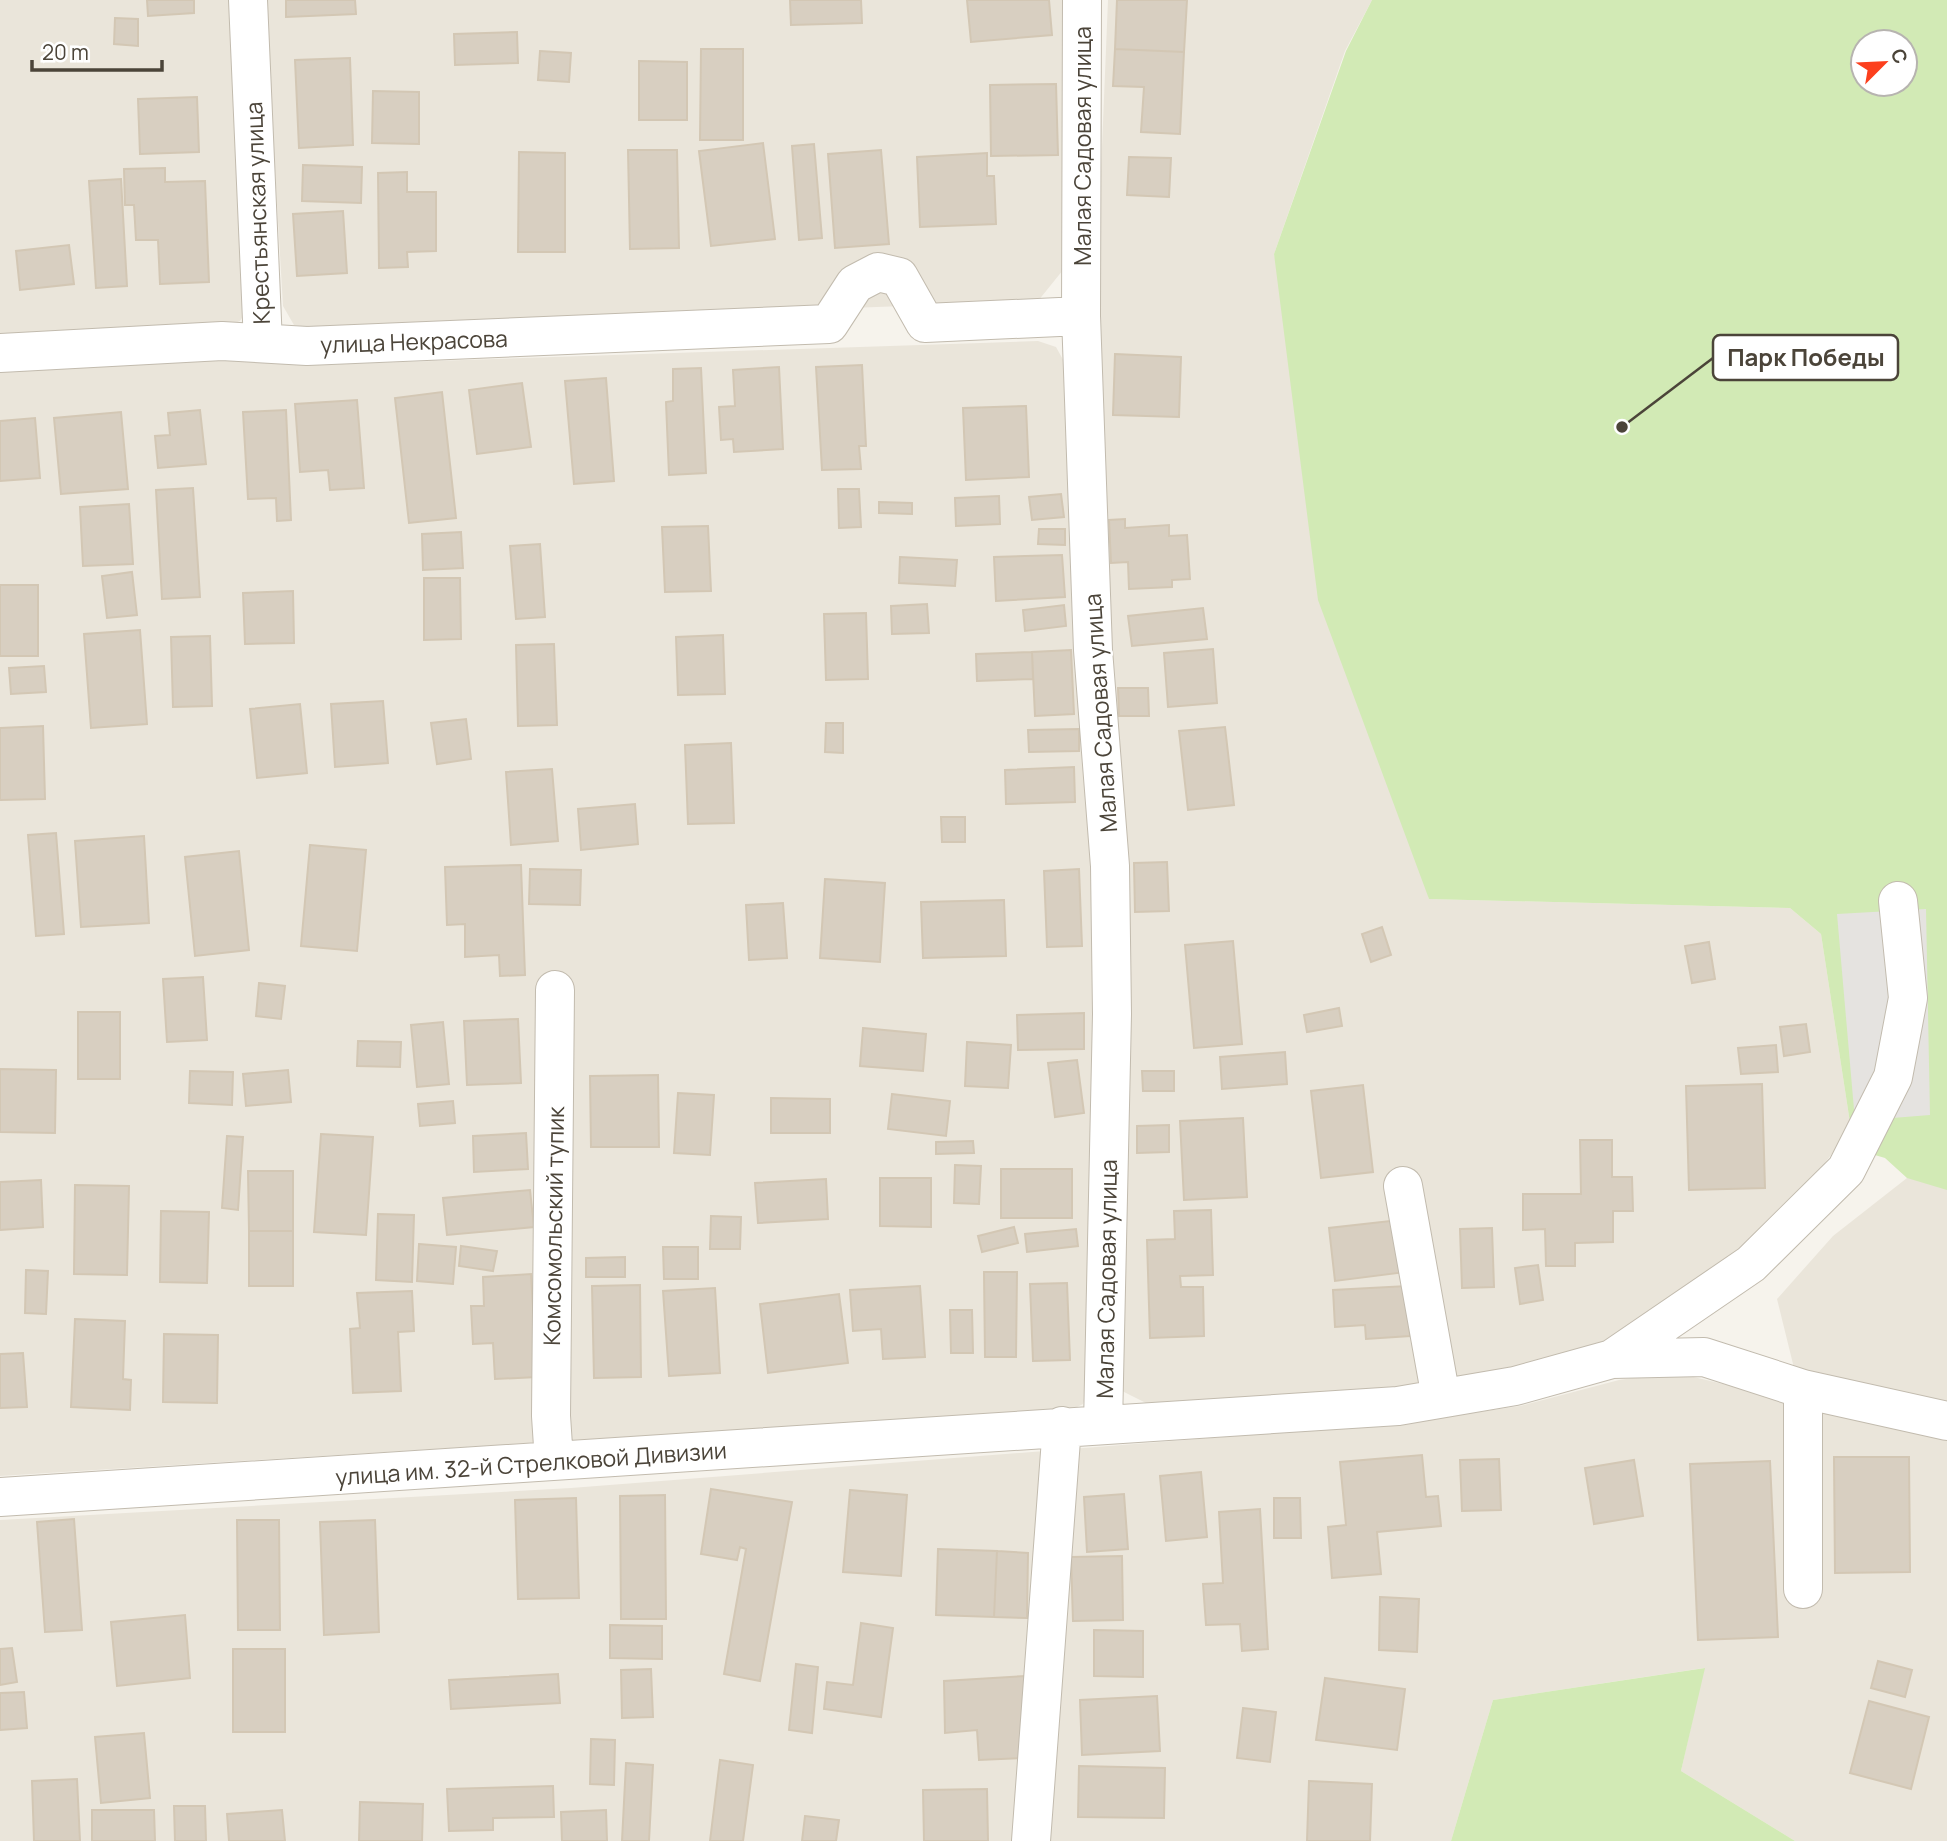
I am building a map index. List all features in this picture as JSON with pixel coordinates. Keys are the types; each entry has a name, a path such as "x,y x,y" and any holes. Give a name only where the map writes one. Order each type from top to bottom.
{"street":[{"name":"Крестьянская улица","path":"248,0 263,343"},
{"name":"Малая Садовая улица","path":"1082,0 1082,316 1093,650 1110,866 1112,1014 1103,1425"},
{"name":"улица Некрасова","path":"0,353 222,341 319,345 829,324 855,284 878,272 899,277 925,323 1082,316"},
{"path":"1612,1359 1751,1264 1846,1171 1893,1077 1908,998 1898,901"},
{"name":"Комсомольский тупик","path":"554,1461 551,1416 555,990"},
{"path":"1403,1186 1441,1398"},
{"path":"1103,1425 1398,1406 1515,1386 1612,1359 1703,1357 1803,1389 1947,1421"},
{"path":"1803,1389 1803,1589"},
{"name":"улица им. 32-й Стрелковой Дивизии","path":"0,1497 1103,1425"},
{"path":"1031,1841 1062,1426"}],"shaded area":[{"path":"0,0 233,0 248,308 240,321 227,326 0,338"},
{"path":"265,0 1068,0 1063,270 1038,301 312,328 294,325 283,306"},
{"path":"1108,0 1372,0 1345,51 1274,254 1429,899 1790,908 1821,934 1851,1129 1797,1199 1710,1281 1599,1344 1508,1369 1393,1388 1146,1403 1118,1389 1096,295"},
{"path":"1038,341 1056,347 1066,365 1096,866 1088,1389 1083,1404 1073,1409 0,1476 0,367 231,355 313,365"},
{"path":"1926,909 1930,1115 1855,1121 1837,914"},
{"path":"1928,1171 1947,1173 1947,1403 1794,1368 1777,1299 1833,1236 1907,1178"},
{"path":"1673,1372 1947,1438 1947,1841 1795,1841 1681,1771 1704,1668 1493,1700 1451,1841 0,1841 0,1520 571,1488 1403,1423 1520,1406 1619,1380"}],"green space":[{"path":"1372,0 1947,0 1947,1190 1907,1178 1885,1158 1858,1150 1851,1129 1821,934 1790,908 1429,899 1318,600 1274,254 1346,51"},
{"path":"1705,1668 1681,1771 1795,1841 1451,1841 1493,1700"}],"building":[{"path":"147,0 194,0 194,13 148,16"},
{"path":"286,0 355,0 356,14 286,17"},
{"path":"790,0 861,0 862,23 791,25"},
{"path":"967,0 1049,0 1052,35 971,42"},
{"path":"1117,0 1187,0 1184,52 1115,49"},
{"path":"115,18 138,19 138,46 114,44"},
{"path":"517,32 518,63 455,65 454,34"},
{"path":"701,49 743,49 743,140 700,140"},
{"path":"1115,49 1184,52 1180,134 1141,132 1144,87 1113,86"},
{"path":"540,51 571,53 569,82 538,80"},
{"path":"350,58 353,145 299,148 295,60"},
{"path":"639,61 687,62 687,120 639,120"},
{"path":"1056,84 1058,155 991,156 990,85"},
{"path":"373,91 419,92 419,144 372,143"},
{"path":"197,97 199,152 140,154 138,99"},
{"path":"763,143 775,239 711,246 699,151"},
{"path":"814,144 822,238 799,240 792,146"},
{"path":"628,150 677,150 679,248 630,249"},
{"path":"881,150 889,244 835,248 828,154"},
{"path":"519,152 565,153 565,252 518,252"},
{"path":"987,153 987,176 994,176 996,224 920,227 917,157"},
{"path":"1129,157 1171,158 1169,197 1127,195"},
{"path":"303,165 362,167 361,203 302,201"},
{"path":"165,168 165,182 205,181 209,282 160,284 158,240 136,240 134,205 125,205 124,169"},
{"path":"407,172 407,192 436,192 436,251 407,252 408,267 379,268 378,173"},
{"path":"121,179 127,286 96,288 89,181"},
{"path":"343,211 347,273 297,276 293,214"},
{"path":"69,245 74,284 20,290 16,251"},
{"path":"1115,354 1181,357 1179,417 1113,415"},
{"path":"862,365 866,446 859,446 861,469 822,470 816,367"},
{"path":"779,367 783,449 734,452 733,439 721,440 719,407 735,406 733,370"},
{"path":"701,368 706,473 669,475 666,402 673,401 673,369"},
{"path":"606,378 614,481 574,484 565,381"},
{"path":"522,383 531,447 477,454 469,390"},
{"path":"442,392 456,518 409,523 395,398"},
{"path":"357,400 364,488 330,490 328,470 300,472 295,404"},
{"path":"1026,406 1029,477 966,480 963,408"},
{"path":"200,410 206,464 158,468 155,436 170,435 168,413"},
{"path":"286,410 291,520 277,521 276,498 248,499 243,412"},
{"path":"121,412 128,489 61,494 54,418"},
{"path":"35,418 40,478 0,481 0,421"},
{"path":"193,488 200,597 162,599 156,490"},
{"path":"838,489 859,489 861,527 839,528"},
{"path":"1061,494 1064,517 1032,520 1029,497"},
{"path":"999,496 1000,524 956,526 955,498"},
{"path":"879,502 912,503 912,514 879,513"},
{"path":"129,504 133,564 83,566 80,507"},
{"path":"1125,519 1125,528 1169,525 1169,536 1187,535 1190,579 1172,580 1172,587 1129,589 1128,562 1111,563 1109,520"},
{"path":"708,526 711,591 665,592 662,527"},
{"path":"1039,529 1065,529 1065,545 1038,544"},
{"path":"461,532 463,568 423,570 422,534"},
{"path":"540,544 545,617 516,619 510,546"},
{"path":"1062,555 1065,597 996,601 994,557"},
{"path":"900,557 957,560 955,586 899,583"},
{"path":"132,572 137,615 107,618 102,576"},
{"path":"424,578 460,578 461,639 424,640"},
{"path":"0,585 38,585 38,656 0,656"},
{"path":"293,591 294,643 245,644 243,593"},
{"path":"927,604 929,633 892,634 891,606"},
{"path":"1064,605 1066,626 1025,631 1023,610"},
{"path":"1203,608 1207,639 1132,646 1128,616"},
{"path":"866,613 868,679 826,680 824,614"},
{"path":"140,630 147,724 91,728 84,634"},
{"path":"723,635 725,694 678,695 676,637"},
{"path":"210,636 212,706 173,707 171,637"},
{"path":"554,644 557,725 518,726 516,645"},
{"path":"1213,649 1217,703 1168,707 1164,653"},
{"path":"1071,650 1074,714 1035,716 1032,652"},
{"path":"1032,652 1033,679 977,681 976,654"},
{"path":"44,666 46,692 11,694 9,668"},
{"path":"1118,688 1148,688 1149,716 1119,716"},
{"path":"383,701 388,763 335,767 331,704"},
{"path":"300,704 307,773 257,778 250,709"},
{"path":"466,719 471,759 437,764 431,723"},
{"path":"826,723 843,723 843,753 825,752"},
{"path":"43,726 45,799 0,800 0,728"},
{"path":"1225,727 1234,805 1188,810 1179,731"},
{"path":"1079,729 1079,751 1029,752 1028,730"},
{"path":"731,743 734,823 688,824 685,745"},
{"path":"1074,767 1075,802 1006,804 1005,770"},
{"path":"552,769 558,841 511,845 506,772"},
{"path":"635,804 638,844 581,850 578,809"},
{"path":"941,817 965,817 965,842 942,842"},
{"path":"56,833 64,934 36,936 28,835"},
{"path":"144,836 149,923 81,927 75,841"},
{"path":"310,845 366,850 357,951 301,946"},
{"path":"239,851 249,950 195,956 185,857"},
{"path":"1167,862 1169,911 1135,912 1134,863"},
{"path":"521,865 525,975 500,976 499,955 465,957 465,924 447,925 445,867"},
{"path":"530,869 581,870 580,905 529,904"},
{"path":"1079,869 1082,946 1047,947 1044,871"},
{"path":"825,879 885,883 880,962 820,958"},
{"path":"1004,900 1006,956 923,958 921,902"},
{"path":"783,903 787,958 749,960 746,905"},
{"path":"1382,927 1391,955 1371,962 1362,934"},
{"path":"1233,941 1242,1044 1194,1048 1185,945"},
{"path":"1709,942 1715,979 1692,983 1685,946"},
{"path":"203,977 207,1040 167,1042 163,979"},
{"path":"259,983 285,986 281,1019 256,1016"},
{"path":"1339,1008 1342,1026 1307,1032 1304,1015"},
{"path":"78,1012 120,1012 120,1079 78,1079"},
{"path":"1084,1013 1084,1049 1018,1050 1017,1015"},
{"path":"518,1019 521,1083 467,1085 464,1021"},
{"path":"443,1022 449,1084 417,1087 411,1025"},
{"path":"1806,1024 1810,1052 1784,1056 1780,1027"},
{"path":"863,1028 926,1034 923,1071 860,1066"},
{"path":"358,1041 401,1042 400,1067 357,1066"},
{"path":"967,1042 1011,1045 1008,1088 965,1086"},
{"path":"1776,1045 1778,1072 1741,1074 1738,1048"},
{"path":"1285,1052 1287,1084 1222,1089 1220,1057"},
{"path":"1077,1060 1084,1113 1055,1117 1048,1063"},
{"path":"0,1069 56,1070 55,1133 0,1132"},
{"path":"288,1070 291,1102 246,1106 243,1074"},
{"path":"190,1071 233,1072 232,1105 189,1103"},
{"path":"1142,1071 1174,1071 1174,1091 1143,1091"},
{"path":"658,1075 659,1147 591,1147 590,1076"},
{"path":"1762,1084 1765,1188 1689,1190 1686,1086"},
{"path":"1363,1085 1373,1172 1321,1178 1311,1091"},
{"path":"678,1093 714,1095 710,1155 674,1153"},
{"path":"892,1094 950,1101 946,1136 888,1129"},
{"path":"771,1098 830,1099 830,1133 771,1133"},
{"path":"453,1101 455,1123 420,1126 418,1104"},
{"path":"1243,1118 1247,1197 1184,1200 1180,1121"},
{"path":"1169,1125 1169,1152 1137,1153 1137,1126"},
{"path":"526,1133 528,1169 474,1172 473,1136"},
{"path":"321,1134 373,1137 366,1235 314,1232"},
{"path":"227,1136 243,1137 238,1210 222,1208"},
{"path":"1580,1140 1612,1140 1612,1177 1632,1177 1633,1211 1613,1211 1613,1242 1575,1243 1575,1266 1546,1266 1545,1229 1523,1230 1523,1194 1581,1194"},
{"path":"973,1141 974,1153 936,1154 936,1142"},
{"path":"955,1165 981,1166 979,1204 954,1203"},
{"path":"1001,1169 1072,1169 1072,1218 1001,1218"},
{"path":"248,1171 293,1171 293,1231 249,1231"},
{"path":"880,1178 931,1178 931,1227 880,1226"},
{"path":"826,1179 828,1219 758,1223 755,1183"},
{"path":"41,1180 43,1227 0,1230 0,1182"},
{"path":"75,1185 129,1186 127,1275 74,1274"},
{"path":"530,1190 534,1227 447,1235 443,1198"},
{"path":"1211,1210 1213,1275 1180,1276 1181,1287 1203,1287 1204,1336 1150,1338 1147,1240 1175,1239 1174,1211"},
{"path":"161,1211 209,1212 207,1283 160,1282"},
{"path":"378,1214 414,1215 412,1282 376,1280"},
{"path":"711,1216 741,1217 740,1249 710,1249"},
{"path":"1399,1220 1406,1272 1335,1281 1329,1228"},
{"path":"1014,1227 1018,1243 982,1252 978,1236"},
{"path":"1492,1228 1494,1287 1462,1288 1460,1229"},
{"path":"1076,1229 1078,1246 1027,1252 1025,1234"},
{"path":"249,1231 293,1231 293,1286 249,1286"},
{"path":"419,1244 456,1247 453,1284 417,1281"},
{"path":"461,1246 497,1251 493,1271 459,1266"},
{"path":"663,1247 698,1247 698,1279 664,1279"},
{"path":"625,1257 625,1277 586,1277 586,1258"},
{"path":"1538,1265 1543,1300 1520,1304 1515,1268"},
{"path":"26,1270 48,1271 46,1314 25,1313"},
{"path":"984,1272 1017,1272 1016,1357 985,1357"},
{"path":"531,1274 537,1377 495,1379 493,1343 473,1344 471,1306 484,1306 483,1277"},
{"path":"1067,1283 1070,1360 1033,1361 1030,1284"},
{"path":"640,1285 641,1377 594,1378 592,1286"},
{"path":"920,1286 925,1357 883,1359 881,1329 853,1331 850,1290"},
{"path":"1407,1286 1410,1336 1366,1339 1365,1325 1335,1327 1333,1290"},
{"path":"715,1288 720,1373 669,1376 663,1291"},
{"path":"412,1291 414,1331 398,1332 401,1391 353,1393 350,1329 360,1328 357,1293"},
{"path":"839,1294 848,1363 768,1373 760,1304"},
{"path":"950,1310 972,1310 973,1353 951,1353"},
{"path":"75,1319 125,1321 123,1379 131,1380 130,1410 71,1407"},
{"path":"164,1334 218,1335 217,1403 163,1402"},
{"path":"23,1353 27,1407 0,1408 0,1354"},
{"path":"1422,1455 1426,1497 1438,1496 1441,1526 1377,1532 1381,1574 1332,1578 1328,1527 1346,1525 1340,1462"},
{"path":"1834,1457 1909,1457 1910,1572 1835,1573"},
{"path":"1499,1459 1501,1510 1462,1511 1460,1460"},
{"path":"1634,1460 1643,1516 1594,1524 1585,1468"},
{"path":"1770,1461 1778,1637 1698,1640 1690,1464"},
{"path":"1201,1472 1207,1537 1166,1541 1160,1476"},
{"path":"711,1489 792,1502 760,1681 724,1674 746,1549 740,1547 737,1560 701,1554"},
{"path":"850,1490 907,1495 901,1576 843,1572"},
{"path":"1124,1494 1128,1549 1087,1552 1084,1497"},
{"path":"665,1495 666,1619 621,1619 620,1496"},
{"path":"576,1498 579,1598 518,1599 515,1500"},
{"path":"1274,1498 1300,1498 1301,1538 1274,1538"},
{"path":"1260,1509 1268,1649 1242,1651 1240,1624 1206,1625 1203,1584 1223,1583 1219,1512"},
{"path":"74,1519 82,1630 45,1632 37,1522"},
{"path":"237,1520 279,1520 280,1630 238,1630"},
{"path":"375,1520 379,1632 324,1635 320,1522"},
{"path":"938,1549 997,1551 994,1617 936,1615"},
{"path":"997,1551 1028,1553 1027,1618 994,1617"},
{"path":"1122,1556 1123,1620 1073,1621 1071,1557"},
{"path":"1380,1597 1419,1599 1417,1652 1379,1650"},
{"path":"185,1615 190,1678 117,1686 111,1622"},
{"path":"861,1623 893,1628 881,1717 824,1709 827,1682 853,1685"},
{"path":"610,1625 662,1626 662,1659 610,1658"},
{"path":"1094,1630 1143,1631 1143,1677 1094,1676"},
{"path":"12,1648 17,1682 0,1685 0,1649"},
{"path":"233,1649 285,1649 285,1732 233,1732"},
{"path":"1878,1661 1912,1670 1905,1697 1871,1688"},
{"path":"796,1664 818,1667 812,1733 789,1730"},
{"path":"651,1669 653,1717 622,1718 621,1670"},
{"path":"558,1674 560,1703 451,1709 449,1680"},
{"path":"1025,1676 1024,1758 979,1760 977,1730 945,1733 944,1681"},
{"path":"1325,1678 1405,1689 1397,1750 1316,1740"},
{"path":"24,1692 27,1728 0,1730 0,1693"},
{"path":"1157,1696 1160,1751 1082,1755 1080,1700"},
{"path":"1869,1701 1929,1717 1911,1789 1850,1773"},
{"path":"1243,1708 1276,1712 1270,1762 1237,1758"},
{"path":"144,1733 150,1798 101,1803 95,1737"},
{"path":"591,1739 615,1740 614,1785 590,1784"},
{"path":"720,1760 753,1765 743,1841 710,1841"},
{"path":"626,1763 653,1765 649,1841 622,1841"},
{"path":"1079,1766 1165,1768 1164,1818 1078,1817"},
{"path":"77,1779 80,1841 34,1841 32,1781"},
{"path":"1309,1781 1372,1784 1370,1841 1307,1841"},
{"path":"553,1786 554,1817 493,1818 493,1830 449,1831 447,1789"},
{"path":"987,1789 988,1841 924,1841 923,1790"},
{"path":"360,1802 423,1804 422,1841 359,1841"},
{"path":"174,1806 205,1806 206,1841 175,1841"},
{"path":"92,1810 154,1810 155,1841 92,1841"},
{"path":"282,1810 285,1841 229,1841 227,1814"},
{"path":"606,1810 607,1841 562,1841 561,1812"},
{"path":"805,1816 839,1820 836,1841 802,1841"}],"place":[{"name":"Парк Победы","path":"1622,427"}]}
